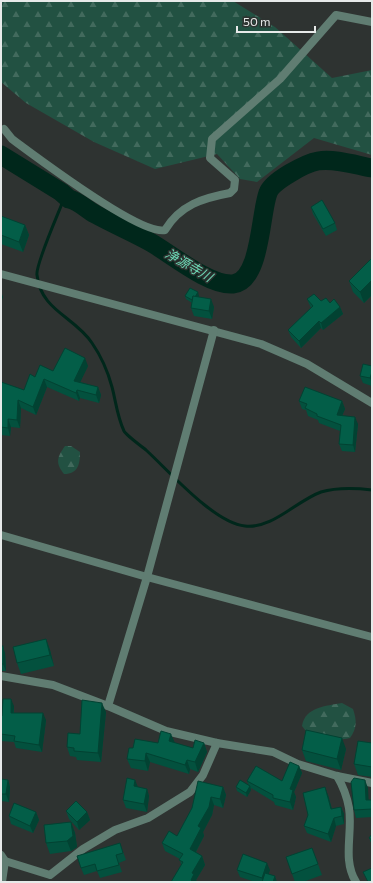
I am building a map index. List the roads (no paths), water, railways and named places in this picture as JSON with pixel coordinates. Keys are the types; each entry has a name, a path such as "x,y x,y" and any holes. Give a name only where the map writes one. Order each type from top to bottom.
{"street":[{"path":"4,129 12,139 91,196 159,232 165,230 172,219 189,205 230,193 234,189 235,180 210,158 212,139 280,79 336,15 372,22"},
{"path":"1,274 214,330 261,344 307,364 372,403"},
{"path":"108,706 147,577 214,330"},
{"path":"1,535 147,577 372,636"},
{"path":"1,676 53,685 108,706 166,731 217,743 273,752 298,764 338,776 372,783"},
{"path":"2,882 3,858 50,875 83,849 115,830 148,818 190,792 203,775 217,743"},
{"path":"338,776 343,786 349,809 350,867 356,882"}],"waterway":[{"name":"浄源寺川","path":"1,155 61,192 69,199 102,218 150,242 190,268 213,280 233,284 242,280 249,271 258,245 268,193 276,183 298,169 313,162 324,160 338,161 372,168"},
{"path":"65,196 37,269 40,287 51,305 85,334 95,348 112,387 124,431 128,435 146,450 192,495 206,506 233,523 245,526 255,526 275,519 321,492 346,488 372,490"}]}
